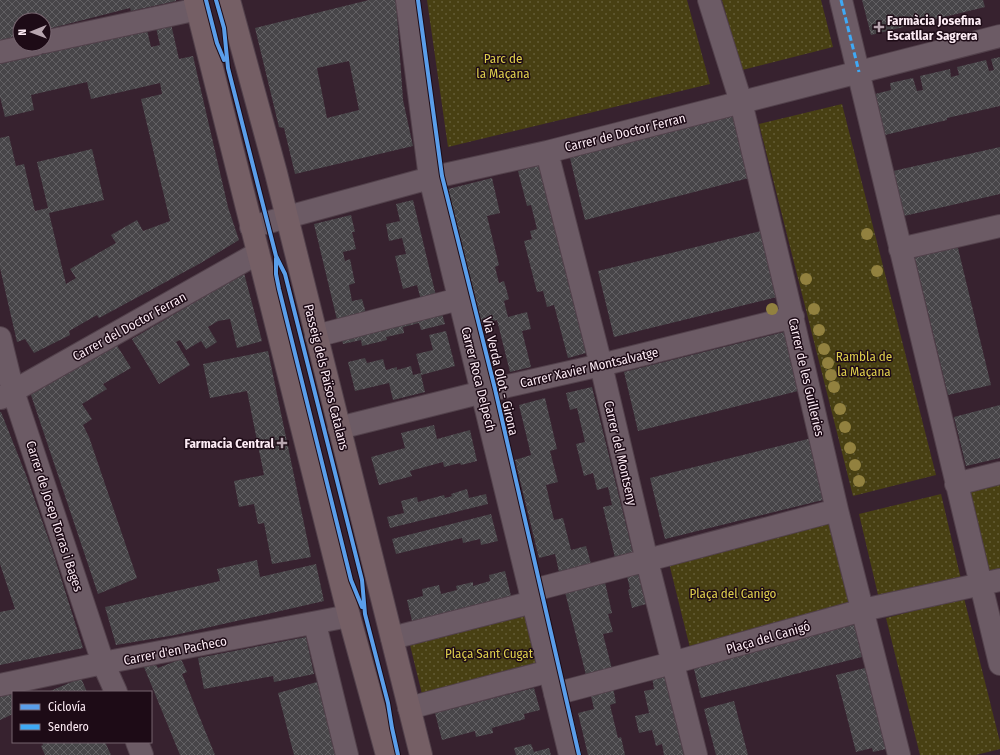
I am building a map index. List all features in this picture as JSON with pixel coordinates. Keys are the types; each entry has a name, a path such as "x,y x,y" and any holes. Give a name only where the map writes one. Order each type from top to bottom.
{"main road":[{"name":"Passeig dels Països Catalans","path":"229,0 287,218 421,755"},
{"path":"196,5 251,227 269,291 349,616 387,755"}],"street":[{"name":"Carrer Roca Delpech","path":"407,0 430,178 570,755"},
{"name":"Carrer de les Guilleries","path":"709,0 741,102 793,317 837,510 899,755"},
{"path":"841,0 956,484 991,582 1000,664"},
{"path":"52,40 196,5"},
{"name":"Carrer de Doctor Ferran","path":"251,227 430,178 547,152 1000,36"},
{"path":"0,52 12,49"},
{"name":"Carrer del Montseny","path":"547,152 601,365 672,664 696,755"},
{"path":"900,249 1000,226"},
{"name":"Carrer del Doctor Ferran","path":"7,395 258,253"},
{"path":"316,336 459,299"},
{"name":"Carrer Xavier Montsalvatge","path":"339,428 793,317"},
{"name":"Carrer de Josep Torras i Bages","path":"0,338 7,395 103,663 116,691"},
{"path":"956,484 1000,473"},
{"path":"392,638 532,597 647,561 837,510"},
{"name":"Plaça del Canigó","path":"555,694 672,664 863,610 991,582"},
{"name":"Carrer d'en Pacheco","path":"0,685 103,663 315,624 349,616"},
{"path":"315,624 347,755"},
{"path":"409,708 550,671"},
{"path":"137,743 142,755"}],"green space":[{"name":"Parc de la Maçana","path":"427,0 687,0 710,84 448,147"},
{"path":"722,0 821,0 833,47 742,70"},
{"name":"Rambla de la Maçana","path":"842,104 936,475 853,496 759,124"},
{"path":"1000,482 1000,569 988,572 969,489"},
{"path":"941,494 961,579 879,599 859,514"},
{"name":"Plaça del Canigo","path":"829,522 852,606 691,652 669,563"},
{"path":"964,598 1000,742 1000,749 976,755 920,755 886,618"},
{"name":"Plaça Sant Cugat","path":"528,615 541,668 423,698 410,645"}],"building":[{"path":"0,0 176,0 131,11 130,8 52,28 52,12 12,12 12,37 0,41"},
{"path":"369,0 396,0 403,100 413,146 295,174 284,128 279,127 255,28","holes":["349,61 359,110 327,118 317,68"]},
{"path":"862,0 983,0 985,7 871,35"},
{"path":"171,24 179,59 193,56 228,207 239,240 199,264 99,318 97,315 69,331 70,335 34,353 25,339 17,342 0,268 0,138 9,136 16,166 24,164 35,211 48,208 37,162 92,149 104,200 49,213 66,284 76,278 70,269 116,243 111,235 137,220 143,231 170,221 141,99 162,94 160,83 91,99 87,82 31,95 34,110 5,117 0,97 0,64 147,30 151,47 160,45 156,28"},
{"path":"1000,57 1000,106 947,118 947,120 885,135 875,94 891,90 890,83 913,78 917,91 923,90 920,76 950,69 951,77 959,75 957,67 986,60 989,71 994,70 991,59"},
{"path":"733,113 749,178 585,220 569,154"},
{"path":"1000,147 1000,194 904,216 893,171"},
{"path":"539,165 586,353 568,358 554,305 547,307 543,291 537,292 524,241 532,239 530,231 537,229 531,205 527,206 518,171"},
{"path":"492,178 500,213 487,216 499,265 495,267 499,283 504,281 509,299 504,301 508,317 527,312 531,329 522,331 531,367 510,372 497,320 482,324 448,189"},
{"path":"413,200 437,300 422,304 417,285 403,289 395,256 406,254 402,238 389,241 386,224 400,221 396,204"},
{"path":"351,215 355,232 352,232 356,249 343,252 345,261 350,259 355,283 349,285 352,301 362,299 367,317 338,324 314,224"},
{"path":"761,231 777,297 614,337 598,271"},
{"path":"957,244 991,385 948,395 914,255"},
{"path":"244,273 262,341 237,348 230,319 218,321 208,327 217,342 206,349 201,341 186,350 180,340 176,342 190,365 159,384 132,339"},
{"path":"441,310 445,324 421,330 419,323 403,327 404,333 386,337 387,340 362,346 361,340 343,344 341,334"},
{"path":"446,331 455,366 421,375 425,392 393,400 389,383 355,391 348,362 365,358 367,363 383,359 386,370 397,367 397,370 411,366 413,375 421,373 416,354 433,350 429,335"},
{"path":"788,331 802,390 638,431 624,372"},
{"path":"116,344 131,368 103,384 107,389 82,404 92,419 83,425 89,437 137,578 98,594 30,392 65,375"},
{"path":"268,351 311,557 272,564 264,523 258,524 254,504 239,507 234,481 264,475 247,391 210,398 203,364"},
{"path":"592,387 633,553 615,558 603,507 612,505 608,487 597,490 593,473 584,476 576,444 585,442 577,408 570,410 566,393"},
{"path":"545,398 557,449 550,451 558,482 546,485 554,520 563,518 571,550 586,546 591,564 559,572 555,554 539,558 515,460 531,455 519,405"},
{"path":"1000,405 1000,458 966,466 954,417"},
{"path":"0,412 26,475 51,546 83,648 0,665 0,612 15,609 0,564"},
{"path":"434,425 437,439 470,430 477,461 444,467 443,462 410,471 412,476 379,485 371,457 405,448 401,433"},
{"path":"816,437 831,498 665,539 650,478"},
{"path":"467,489 469,498 486,494 488,504 390,528 387,517 404,513 401,501 417,497 418,502 444,495 445,498 452,496 451,494"},
{"path":"491,514 498,541 481,545 480,539 463,543 462,538 396,554 392,539"},
{"path":"257,560 260,577 316,564 324,601 175,635 116,645 105,607 220,581 217,569"},
{"path":"637,569 646,604 632,608 626,572"},
{"path":"505,571 512,600 413,625 407,600 423,596 422,589 439,585 441,594 457,590 456,586 473,582 473,586 490,581 489,575"},
{"path":"604,578 612,613 608,614 613,632 603,634 612,669 586,675 564,588"},
{"path":"854,624 862,657 701,698 693,665"},
{"path":"306,637 314,674 274,682 273,676 204,689 198,658"},
{"path":"181,659 187,672 182,674 215,755 180,755 144,667 155,663 158,668"},
{"path":"865,668 886,749 873,752 872,748 856,752 836,675"},
{"path":"665,674 684,755 664,755 662,744 656,746 652,730 639,733 635,716 649,713 644,691 654,689 652,677"},
{"path":"81,678 87,691 50,691"},
{"path":"317,682 336,755 294,755 278,693"},
{"path":"23,686 25,691 12,691 12,714 0,720 0,696"},
{"path":"613,687 616,703 610,705 618,738 621,737 625,755 588,755 578,713 594,709 590,692"},
{"path":"534,688 540,710 524,714 525,719 492,728 493,733 476,737 475,731 442,740 435,713"},
{"path":"734,701 748,755 716,755 704,709"},
{"path":"42,743 105,743 111,755 45,755 41,746 43,745"},
{"path":"531,744 534,752 549,748 551,755 516,755 514,748"}],"marked path":[{"path":"841,0 859,72"}],"cycle path":[{"path":"206,0 217,43 224,60"},
{"path":"216,0 224,28 228,68 276,256 285,274 362,580 365,614 388,703 398,755"},
{"name":"Via Verda Olot - Girona","path":"418,0 442,176 495,389 579,755"},
{"path":"276,258 276,274 279,289 351,580 362,607"}],"place":[{"name":"Farmàcia Josefina Escatllar Sagrera","path":"879,27"},
{"name":"Farmacia Central","path":"282,443"}]}
